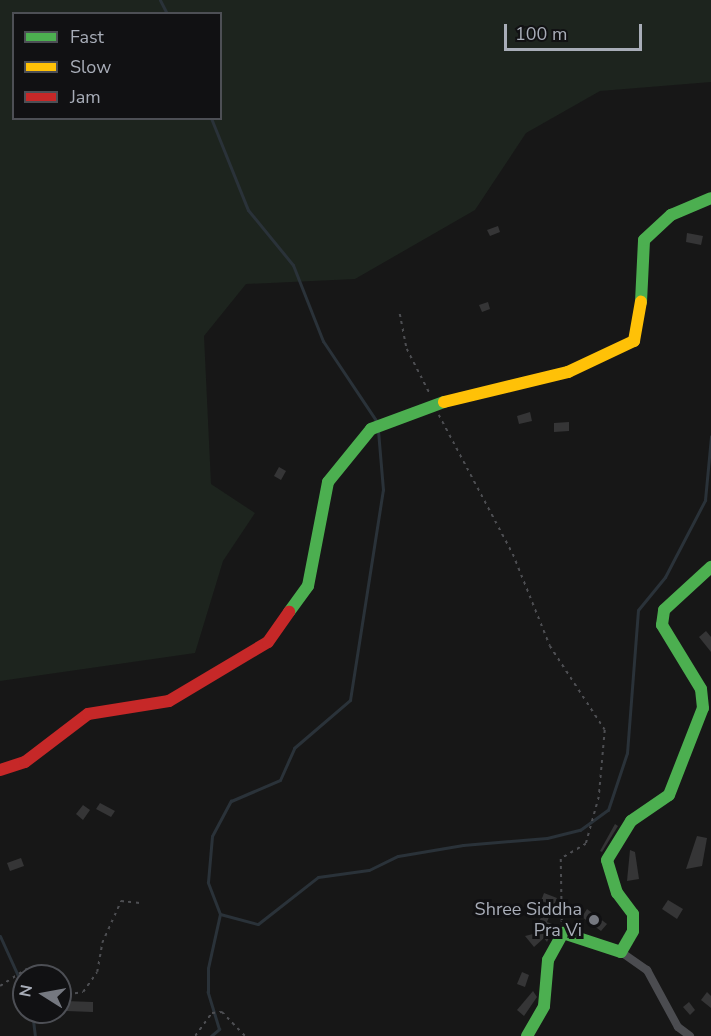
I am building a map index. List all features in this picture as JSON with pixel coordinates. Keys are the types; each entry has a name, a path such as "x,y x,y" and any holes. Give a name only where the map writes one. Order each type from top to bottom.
{"street":[{"path":"0,770 25,762 88,714 169,701 268,642 308,586 328,482 371,429 434,405 568,372 634,341 640,330 644,240 671,214 711,198"},
{"path":"621,952 635,922 617,893 607,860 631,821 669,795 703,708 701,689 669,643 662,625 664,610 711,567"},
{"path":"527,1036 544,1006 551,972 548,960 562,933 621,952 647,970 678,1027 690,1036"}],"path":[{"path":"400,314 407,349 513,554 550,646 605,730 599,797 586,844 561,860 562,933"},
{"path":"72,993 83,992 97,972 102,943 121,901 140,903"},
{"path":"195,1036 212,1013 222,1012 244,1036"}],"shaded area":[{"path":"0,0 711,0 711,82 600,91 526,133 475,210 355,279 246,284 204,336 211,484 255,513 223,561 195,653 0,681"}],"building":[{"path":"498,226 500,232 490,236 487,230"},
{"path":"687,233 703,236 701,245 686,242"},
{"path":"488,302 490,309 482,312 479,305"},
{"path":"530,412 532,421 519,424 517,416"},
{"path":"569,422 569,431 554,432 554,423"},
{"path":"279,467 286,471 281,480 274,476"},
{"path":"706,631 711,637 711,652 699,637"},
{"path":"100,803 115,811 111,817 96,809"},
{"path":"83,805 90,810 83,820 76,814"},
{"path":"615,824 618,826 602,852 600,851"},
{"path":"697,836 707,838 702,866 686,869"},
{"path":"630,850 635,852 639,879 627,881"},
{"path":"21,858 24,866 10,871 7,863"},
{"path":"544,893 557,898 547,922 555,925 547,942 544,938 534,947 525,936 533,934 548,903 541,901"},
{"path":"668,900 683,909 677,919 662,909"},
{"name":"Shree Siddha Pra Vi","path":"587,909 607,924 601,931 582,917"},
{"path":"522,972 529,975 525,987 517,984"},
{"path":"533,991 537,997 524,1016 517,1010"},
{"path":"707,992 711,996 711,1008 701,1000"},
{"path":"72,1001 93,1002 93,1012 72,1011"},
{"path":"689,1002 695,1010 690,1015 683,1007"}],"waterway":[{"path":"160,0 166,12"},
{"path":"212,120 248,210 293,265 323,341 377,422"},
{"path":"220,914 208,882 212,836 231,801 280,780 294,748 350,700 383,490 378,431"},
{"path":"211,1036 219,1029 208,992 208,968 220,914 258,924 318,877 369,870 398,856 463,845 547,838 580,830 608,810 627,753 638,610 665,577 705,500 711,436"},
{"path":"0,936 13,964"},
{"path":"34,1024 35,1036"}],"traffic: fast":[{"path":"641,302 644,240 671,215 711,198"},
{"path":"289,612 308,586 328,482 371,429 444,402"},
{"path":"527,1036 544,1006 548,960 563,933 621,952 633,931 633,914 617,893 607,860 631,821 669,795 703,708 701,689 662,625 664,610 711,567"}],"traffic: slow":[{"path":"444,402 568,372 634,341 641,302"}],"traffic: jam":[{"path":"0,770 25,762 88,714 169,701 268,642 289,612"}],"place":[{"name":"Shree Siddha Pra Vi","path":"594,920"}]}
